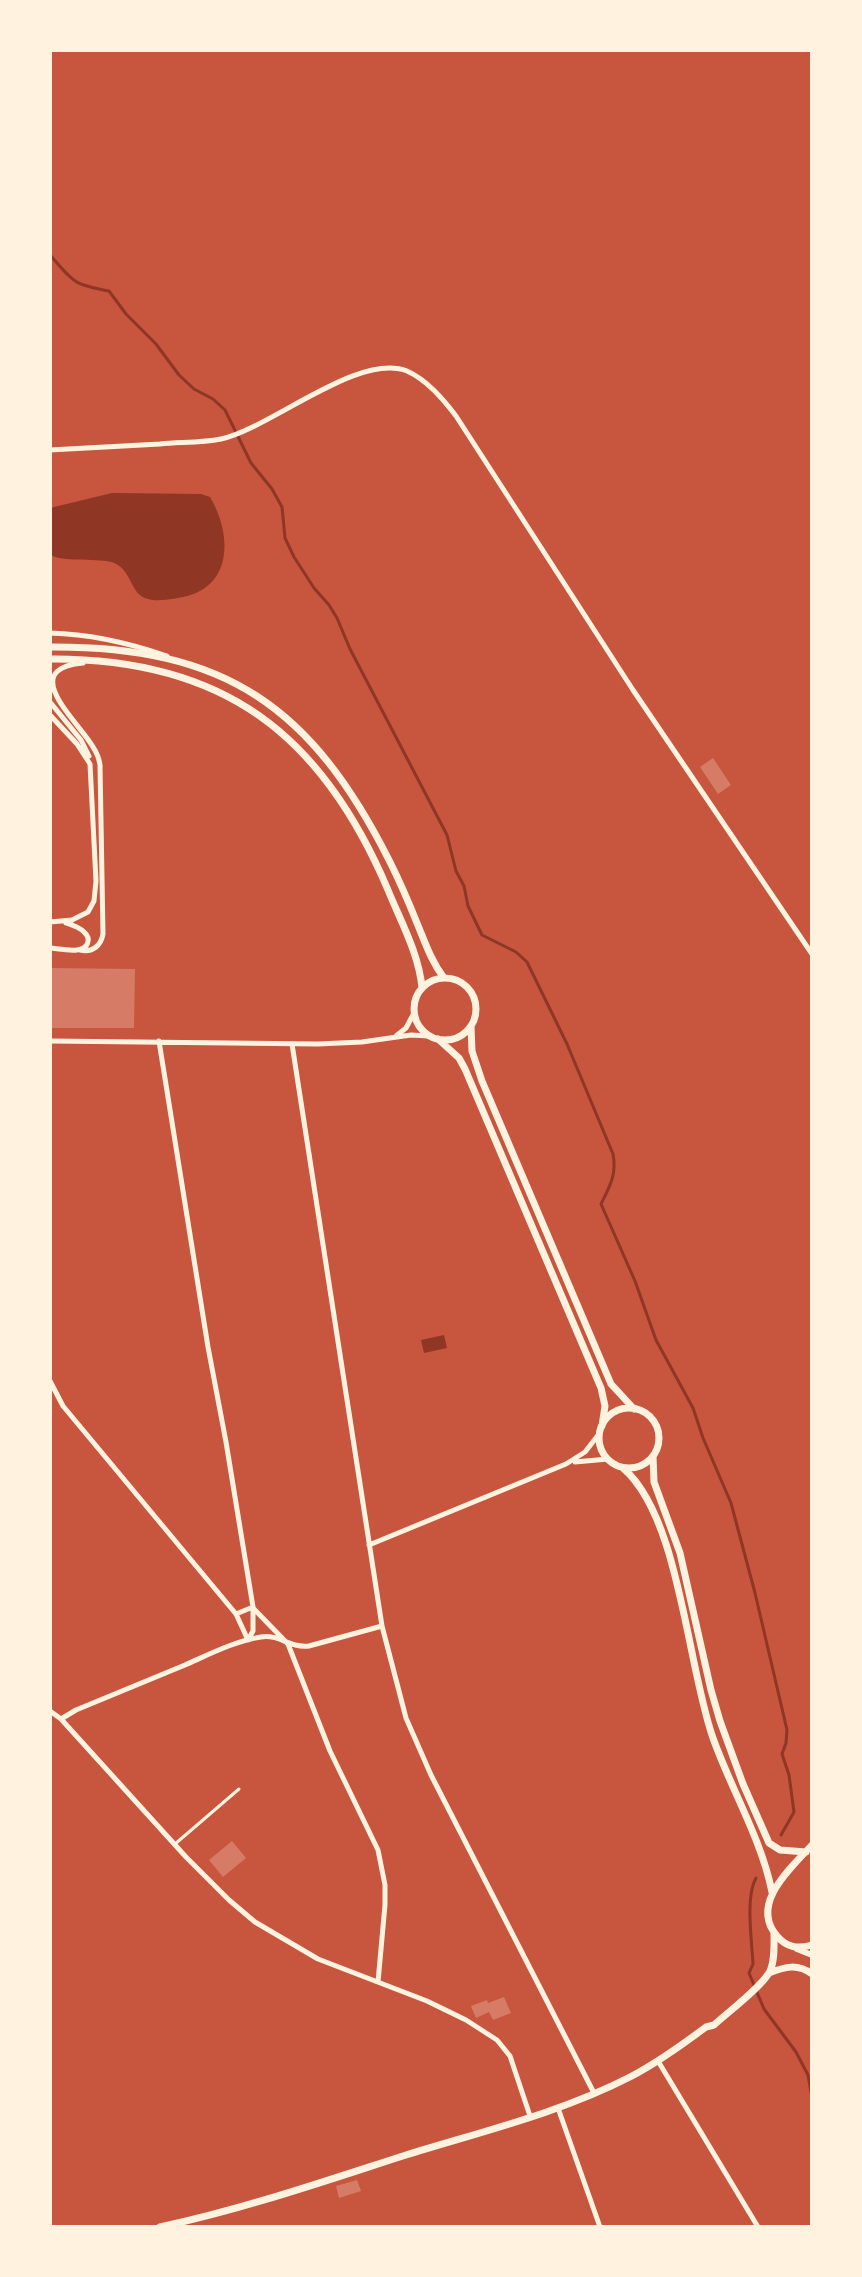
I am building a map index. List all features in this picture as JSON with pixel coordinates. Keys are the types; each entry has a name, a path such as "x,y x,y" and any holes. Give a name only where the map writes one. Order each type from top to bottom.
{"main road":[{"path":"50,647 125,651 198,667 228,679 274,708 306,736 351,792 378,839 403,889 431,958 444,978"},
{"path":"50,659 105,662 168,674 215,690 257,713 298,748 333,788 366,843 418,963 422,988"},
{"path":"772,1892 763,1857 712,1736 664,1540 646,1495 639,1483 608,1459 601,1447 600,1430 605,1406 601,1388 465,1069 459,1058 417,1022 414,1004 422,988 436,979 463,983 475,998 472,1051 482,1081 611,1384 657,1428 659,1441 653,1456 654,1482 680,1553 711,1690 729,1748 769,1843 784,1851 809,1848"},
{"path":"433,1038 456,1038 471,1027"},
{"path":"600,1430 615,1412 634,1409"},
{"path":"623,1468 640,1466 653,1456"},
{"path":"160,2227 275,2196 530,2116 634,2075 706,2027 714,2025 769,1973 774,1933 767,1911 772,1892 809,1848"},
{"path":"774,1933 785,1944 794,1947 812,1945"},
{"path":"769,1973 795,1966 812,1974"}],"street":[{"path":"50,450 218,439 242,431 342,380 383,368 397,368 411,373 456,416 640,701 812,954"},
{"path":"50,633 123,642 198,667"},
{"path":"50,948 88,951 95,949 103,934 100,765 93,746 57,699 52,683 56,673 66,666 105,662"},
{"path":"50,702 83,743 90,764 96,881 95,898 85,914 76,919 50,922"},
{"path":"50,715 73,739 90,764"},
{"path":"63,921 87,935 87,946 80,950"},
{"path":"395,1037 406,1028 414,1013"},
{"path":"50,1041 292,1044 362,1042 395,1037 433,1038"},
{"path":"159,1041 253,1607 253,1631 248,1640"},
{"path":"292,1044 382,1626 406,1718 431,1775 594,2093"},
{"path":"50,1381 60,1402 236,1614 248,1640"},
{"path":"369,1545 566,1464 585,1452 600,1430"},
{"path":"566,1464 608,1459"},
{"path":"236,1614 253,1607"},
{"path":"253,1607 288,1644 330,1751 378,1850 385,1885 378,1982"},
{"path":"61,1719 76,1710 248,1640 272,1636 297,1647 309,1646 382,1626"},
{"path":"50,1711 61,1719 174,1845 255,1922 301,1951 466,2020 501,2043 510,2056 530,2116"},
{"path":"794,1947 812,1955"},
{"path":"657,2060 758,2227"},
{"path":"557,2107 600,2227"}],"lane":[{"path":"174,1845 239,1789"}],"shaded area":[{"path":"112,493 201,494 210,497 222,528 224,544 218,573 209,584 196,593 152,600 137,592 118,565 51,555 50,508"},
{"path":"444,1335 447,1348 424,1353 421,1340"}],"building":[{"path":"713,758 731,785 718,794 700,767"},
{"path":"50,968 135,969 134,1028 50,1028"},
{"path":"232,1841 246,1858 223,1877 209,1860"},
{"path":"504,1997 511,2013 493,2020 489,2012 476,2018 471,2006"},
{"path":"357,2180 361,2191 339,2198 336,2186"}],"waterway":[{"path":"50,255 75,281 109,291 179,375 225,410 251,463 282,507 285,538 294,557 337,618 350,649 447,835 468,906 482,935 516,952 527,962 567,1044 613,1154 613,1174 601,1204 635,1281 656,1340 693,1408 731,1503 787,1730 782,1754 789,1775 794,1812 781,1835"},
{"path":"756,1878 751,1896 753,1964 749,1973 764,2009 796,2052 808,2075 812,2098"}]}
